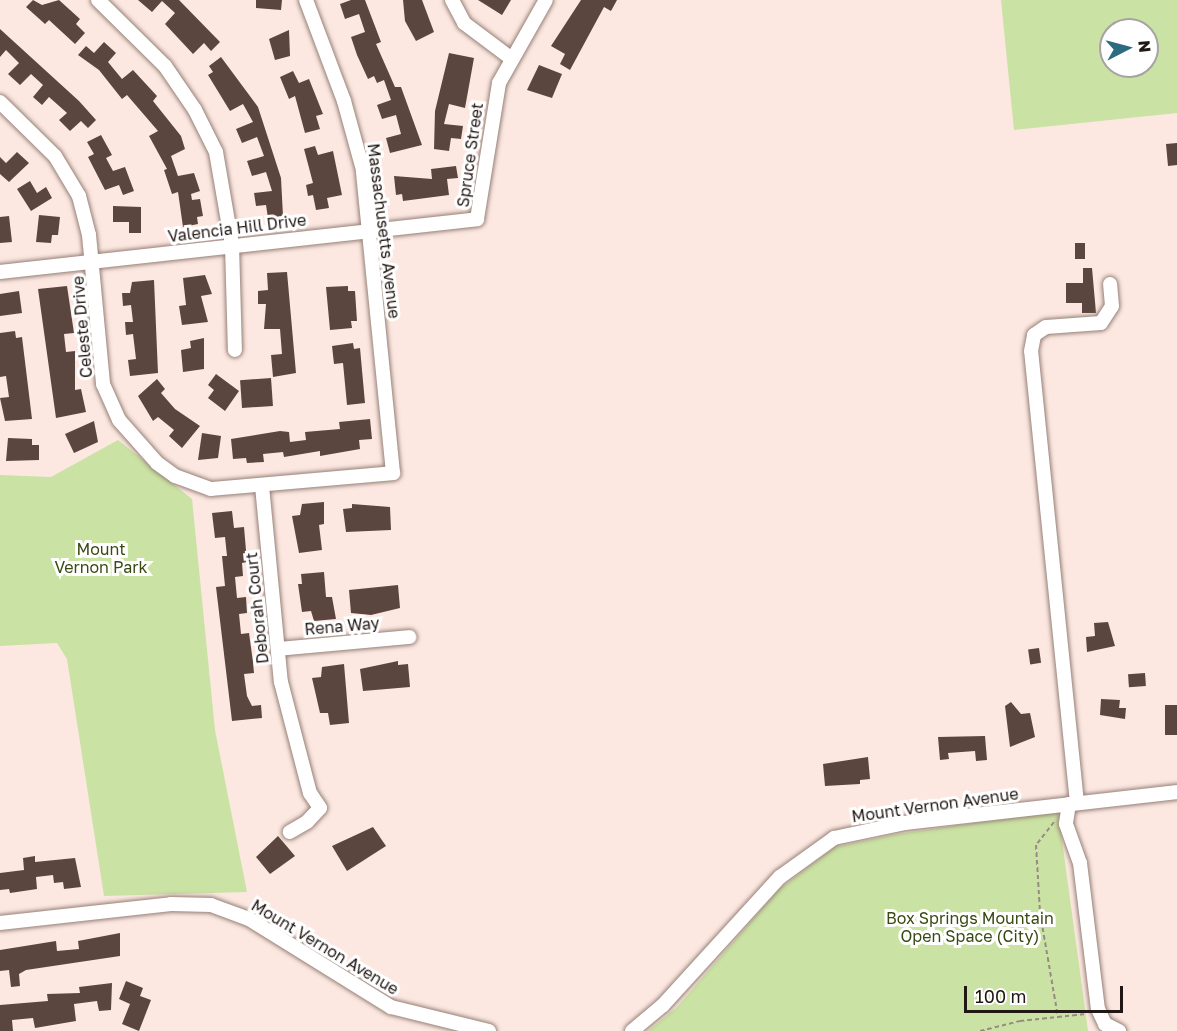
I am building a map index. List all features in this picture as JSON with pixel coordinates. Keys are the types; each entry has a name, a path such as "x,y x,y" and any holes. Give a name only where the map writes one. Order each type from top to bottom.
{"street":[{"path":"98,0 165,66 206,129 222,170 232,245 235,350"},
{"name":"Massachusetts Avenue","path":"306,0 357,143 370,229 393,473"},
{"path":"452,0 464,23 512,58"},
{"name":"Spruce Street","path":"477,219 493,104 512,58 546,0"},
{"name":"Celeste Drive","path":"0,102 48,148 69,176 85,217 92,262 104,384 129,434 157,463 193,485 229,490 393,473"},
{"name":"Valencia Hill Drive","path":"0,272 370,229 477,219"},
{"path":"1110,284 1112,306 1101,323 1046,327 1034,335 1031,351 1071,807 1103,1023 1119,1031"},
{"name":"Deborah Court","path":"262,486 278,649 310,793 320,808 307,822 290,832"},
{"name":"Rena Way","path":"278,649 409,637"},
{"name":"Mount Vernon Avenue","path":"632,1031 663,1005 780,877 834,838 905,823 1071,807 1177,792"},
{"name":"Mount Vernon Avenue","path":"0,922 171,904 211,905 249,919 391,1007 489,1031"}],"path":[{"path":"1058,1017 1040,913 1036,845 1054,821 1071,807"},
{"path":"980,1031 1058,1017 1103,1023"}],"green space":[{"path":"1001,0 1177,0 1177,113 1014,130"},
{"name":"Mount Vernon Park","path":"118,440 192,499 215,730 247,892 104,896 67,659 57,643 0,646 0,475 51,477"},
{"name":"Box Springs Mountain Open Space (City)","path":"1058,811 1088,1031 648,1031 677,1007 778,890 835,847 897,834"}],"building":[{"path":"33,0 42,5 59,0 80,19 76,24 85,33 75,44 49,20 45,24 26,7"},
{"path":"138,0 179,0 220,42 211,51 204,43 193,54 165,24 175,13 162,1 152,12"},
{"path":"256,0 282,0 281,10 256,8"},
{"path":"351,0 365,0 381,42 376,44 395,87 401,87 422,145 390,153 386,138 401,134 396,115 382,119 377,105 391,100 384,80 377,83 374,76 368,79 357,55 351,37 365,32 359,14 345,19 340,4"},
{"path":"403,0 422,0 434,32 416,41 405,21"},
{"path":"478,0 511,0 502,15"},
{"path":"581,0 617,0 611,11 604,7 570,70 560,64 565,54 551,46"},
{"path":"0,29 79,101 96,120 88,128 81,121 70,131 59,120 67,113 49,97 42,105 33,97 43,85 31,74 20,85 8,74 19,63 6,50 0,57"},
{"path":"289,30 290,56 275,60 269,39"},
{"path":"104,42 116,53 108,62 122,79 133,70 157,96 153,101 181,136 185,149 171,156 178,176 194,173 200,191 191,194 192,200 200,199 203,216 197,217 198,224 183,227 178,192 172,194 164,170 167,169 149,136 158,131 127,95 122,99 99,70 78,55 86,46 94,53"},
{"path":"449,53 474,58 465,108 449,104 444,124 463,126 461,139 451,138 449,151 434,149 435,111"},
{"path":"221,57 258,107 281,178 283,216 268,218 266,205 256,206 254,193 272,191 266,172 252,176 247,161 264,156 257,137 242,143 236,129 253,122 243,104 230,111 208,75 213,72 209,66"},
{"path":"539,65 562,74 552,98 527,90"},
{"path":"293,71 299,83 309,79 323,114 316,116 320,129 305,133 295,96 289,99 280,77"},
{"path":"101,135 112,155 106,158 113,171 125,167 134,191 123,195 119,185 105,190 88,157 94,154 87,142"},
{"path":"1177,143 1177,165 1168,166 1166,144"},
{"path":"315,146 318,155 333,151 342,195 327,198 329,208 316,210 313,195 308,196 306,185 313,183 304,149"},
{"path":"17,152 29,163 9,182 0,174 0,157 6,163"},
{"path":"456,166 458,178 447,179 449,195 403,201 402,194 396,195 394,176 432,179 431,169"},
{"path":"30,181 37,193 46,187 52,198 31,211 17,189"},
{"path":"113,206 141,207 141,233 129,233 129,222 113,222"},
{"path":"39,215 60,217 58,235 52,235 51,243 36,242"},
{"path":"9,216 12,242 0,243 0,217"},
{"path":"1075,243 1085,243 1085,259 1075,259"},
{"path":"1083,268 1092,268 1096,313 1082,313 1082,303 1066,303 1066,283 1083,283"},
{"path":"287,272 296,373 273,377 271,355 282,354 280,329 264,329 266,304 258,304 258,291 268,290 267,273"},
{"path":"205,275 212,294 201,296 208,322 182,325 179,306 186,305 183,278"},
{"path":"154,280 158,373 130,376 128,360 136,359 133,334 126,335 125,322 133,322 131,305 123,306 122,293 130,293 132,282"},
{"path":"67,286 74,333 64,334 66,352 75,351 75,390 81,389 86,412 56,418 38,289"},
{"path":"348,286 348,291 355,291 357,321 351,321 352,328 330,330 326,287"},
{"path":"19,291 22,313 0,316 0,294"},
{"path":"15,331 16,338 22,337 32,419 5,421 0,398 9,397 6,376 0,377 0,333"},
{"path":"204,338 204,369 183,372 181,350 191,348 190,341"},
{"path":"353,343 354,349 360,348 365,403 347,405 343,363 334,364 332,346"},
{"path":"216,374 239,391 225,411 208,398 214,390 208,385"},
{"path":"271,378 273,406 242,408 240,380"},
{"path":"157,379 165,389 161,393 175,409 200,426 182,448 169,436 174,430 158,417 153,421 138,396"},
{"path":"370,419 372,439 359,440 360,449 320,456 320,451 284,457 283,452 263,454 264,462 247,463 246,458 233,459 231,439 280,431 289,432 290,442 306,440 305,432 340,429 339,422"},
{"path":"94,421 98,442 74,453 65,434"},
{"path":"202,433 221,436 218,458 198,460"},
{"path":"8,438 32,439 32,445 39,445 39,460 6,461"},
{"path":"324,502 324,524 319,525 322,550 299,553 292,516 300,515 302,504"},
{"path":"352,504 390,507 391,530 346,532 343,509 352,508"},
{"path":"232,511 234,528 244,527 247,562 242,563 243,576 235,577 237,598 246,597 247,613 239,614 241,634 249,633 253,662 254,673 244,674 247,696 252,706 261,705 262,718 232,721 216,587 225,586 222,556 227,556 225,537 215,538 212,513"},
{"path":"324,572 326,597 332,597 336,619 314,621 311,611 302,612 298,584 302,584 301,574"},
{"path":"398,585 400,608 371,615 351,613 349,590"},
{"path":"1108,622 1115,646 1087,652 1086,637 1095,636 1094,623"},
{"path":"1039,648 1041,663 1030,664 1028,650"},
{"path":"398,661 398,665 408,664 410,687 363,691 360,669"},
{"path":"344,664 349,723 330,725 328,713 320,713 312,678 321,677 322,667"},
{"path":"1145,673 1146,686 1129,687 1128,674"},
{"path":"1101,699 1120,700 1119,708 1126,708 1125,719 1100,715"},
{"path":"1011,702 1021,714 1030,713 1035,737 1010,747 1005,706"},
{"path":"1165,705 1177,705 1177,735 1165,735"},
{"path":"985,736 987,760 976,761 975,751 948,753 949,759 940,760 938,737"},
{"path":"868,757 870,779 860,780 860,784 825,786 823,764"},
{"path":"373,827 386,846 347,871 332,846"},
{"path":"278,836 295,856 270,874 256,857"},
{"path":"35,856 35,862 75,858 81,887 64,889 63,882 54,883 53,875 36,877 37,889 10,893 9,889 0,890 0,873 24,870 23,858"},
{"path":"120,933 120,956 26,970 19,974 20,986 11,987 9,970 0,971 0,950 56,941 57,951 79,949 78,941"},
{"path":"126,981 143,988 140,996 151,1000 139,1031 122,1024 130,1004 119,999"},
{"path":"112,983 111,1010 99,1011 97,1001 74,1004 76,1021 35,1028 33,1018 12,1020 13,1031 0,1031 0,1005 48,1001 47,994 80,993 79,987"}]}
